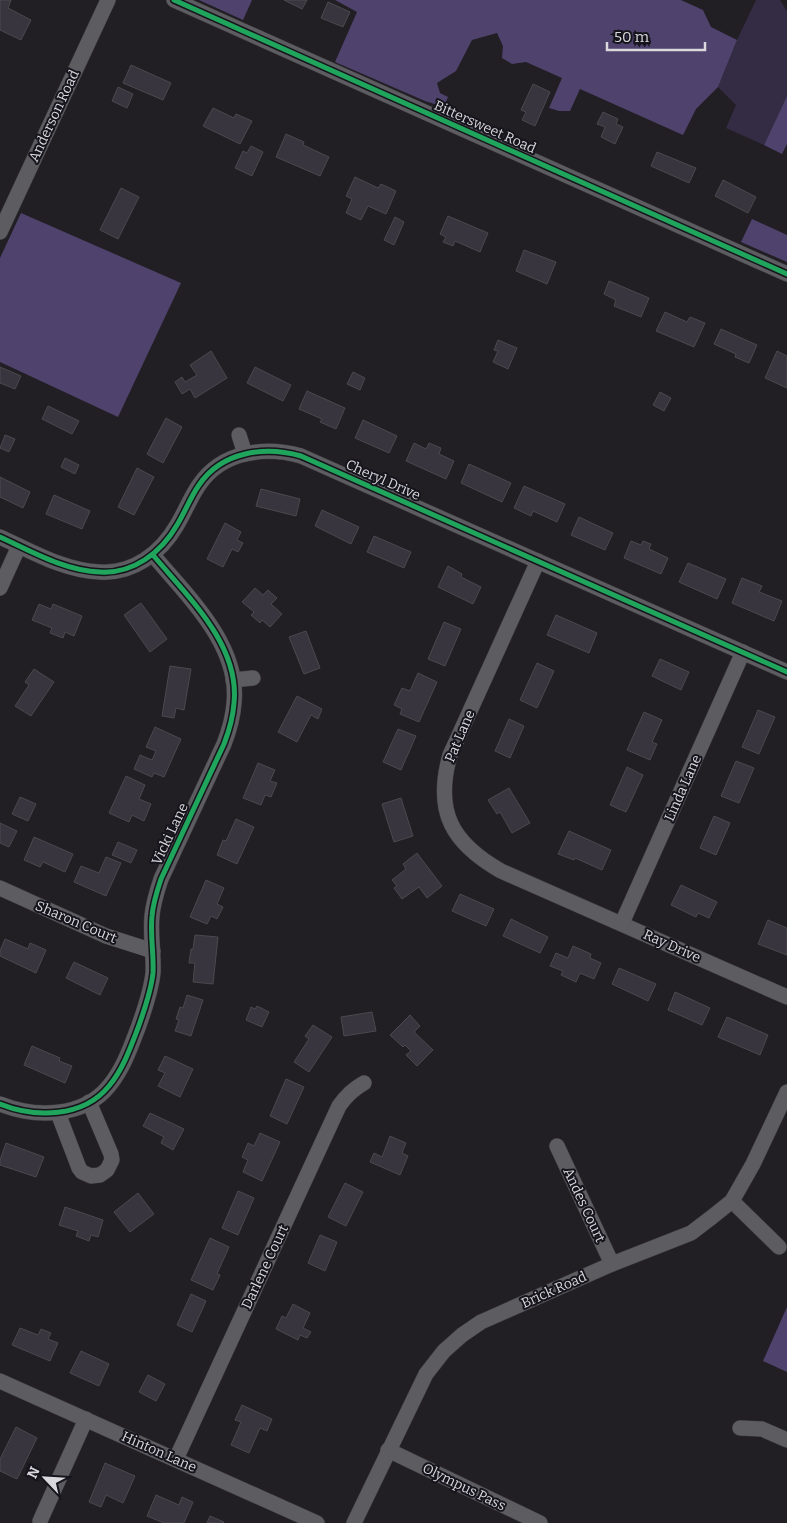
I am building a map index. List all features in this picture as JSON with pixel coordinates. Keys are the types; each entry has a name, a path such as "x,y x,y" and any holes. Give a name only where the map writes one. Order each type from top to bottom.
{"street":[{"name":"Anderson Road","path":"0,232 108,0"},
{"name":"Bittersweet Road","path":"174,0 787,274"},
{"path":"239,436 245,454"},
{"name":"Cheryl Drive","path":"0,537 69,567 100,572 123,570 153,555 177,526 199,484 221,464 245,454 270,450 286,452 301,456 787,672"},
{"path":"0,588 19,546"},
{"name":"Vicki Lane","path":"0,1104 10,1108 43,1114 74,1109 105,1091 118,1073 130,1050 151,984 153,951 152,917 156,895 224,744 233,715 233,680 229,661 218,638 207,620 153,555"},
{"name":"Pat Lane","path":"538,561 450,755 445,771 444,800 450,822 456,833 464,845 476,856 501,871 556,895"},
{"name":"Linda Lane","path":"622,923 743,652"},
{"path":"233,680 253,678"},
{"name":"Sharon Court","path":"0,888 106,936 153,951"},
{"name":"Ray Drive","path":"556,895 787,997"},
{"name":"Darlene Court","path":"176,1459 339,1106 346,1095 364,1083"},
{"name":"Brick Road","path":"354,1523 426,1374 444,1351 481,1322 612,1264 690,1233 732,1201 753,1164 787,1092"},
{"path":"58,1112 79,1168 82,1172 91,1176 100,1176 110,1166 111,1154 89,1102"},
{"name":"Andes Court","path":"556,1146 612,1264"},
{"path":"732,1201 779,1247"},
{"name":"Hinton Lane","path":"0,1381 317,1523"},
{"path":"40,1521 86,1419"},
{"path":"740,1428 762,1429 787,1440"},
{"name":"Olympus Pass","path":"388,1450 540,1523"}],"shaded area":[{"path":"199,0 252,0 243,20"},
{"path":"335,0 681,0 703,10 711,27 737,40 718,87 696,109 683,135 580,89 570,111 559,111 549,108 562,78 526,62 512,64 502,58 503,46 497,33 472,40 456,71 437,83 440,93 448,97 444,107 425,101 335,62 357,12"},
{"path":"756,0 780,0 787,11 787,96 764,145 726,128 736,105 718,87"},
{"path":"787,96 787,144 782,154 764,145"},
{"path":"21,213 181,283 118,417 0,362 0,258"},
{"path":"752,219 787,235 787,262 741,242"},
{"path":"787,1307 787,1372 763,1361"}],"building":[{"path":"0,0 11,0 8,8 31,20 21,40 0,30"},
{"path":"284,0 307,0 302,9"},
{"path":"328,2 350,12 343,27 321,18"},
{"path":"131,65 171,83 163,100 123,83"},
{"path":"533,84 550,92 535,126 522,120 526,112 521,110"},
{"path":"118,87 133,94 127,108 112,101"},
{"path":"213,108 234,118 236,114 252,121 240,144 203,126"},
{"path":"603,112 618,119 616,124 623,127 615,144 601,137 605,127 597,124"},
{"path":"286,134 304,142 303,145 329,157 320,176 276,157"},
{"path":"251,146 263,152 252,176 235,168 243,151 247,153"},
{"path":"657,152 696,168 689,183 651,166"},
{"path":"355,177 378,188 381,184 396,191 386,214 368,206 361,220 346,213 352,199 346,196"},
{"path":"723,180 756,197 748,213 715,196"},
{"path":"121,188 139,197 118,239 100,230"},
{"path":"448,216 488,233 480,252 455,241 453,246 443,242 446,237 440,234"},
{"path":"395,217 404,222 394,245 384,240"},
{"path":"524,250 556,262 547,284 516,271"},
{"path":"609,281 649,298 641,317 614,306 616,300 604,294"},
{"path":"665,312 687,322 690,317 705,323 694,347 656,331"},
{"path":"721,329 757,345 749,363 735,357 736,354 714,344"},
{"path":"498,340 517,348 508,369 493,362 498,351 494,350"},
{"path":"211,351 227,378 195,398 190,389 182,394 175,382 182,377 185,382 197,375 190,365"},
{"path":"777,351 787,356 787,388 765,378"},
{"path":"0,367 21,376 15,389 0,383"},
{"path":"255,367 291,385 283,401 247,383"},
{"path":"353,372 365,378 360,390 347,384"},
{"path":"307,391 345,408 336,429 320,422 322,419 299,409"},
{"path":"660,392 671,398 664,411 653,405"},
{"path":"48,406 79,421 72,434 42,419"},
{"path":"166,418 182,427 163,463 147,454"},
{"path":"363,420 397,436 389,453 355,438"},
{"path":"5,435 15,439 9,452 0,448"},
{"path":"414,443 426,449 429,443 441,448 439,454 454,461 446,479 406,461"},
{"path":"65,458 79,465 75,474 61,467"},
{"path":"469,464 511,483 502,502 461,483"},
{"path":"137,468 154,477 134,515 118,507"},
{"path":"0,477 30,492 23,508 0,497"},
{"path":"524,486 565,504 557,522 533,511 531,516 514,508"},
{"path":"261,489 300,499 296,516 256,506"},
{"path":"54,495 90,511 82,529 46,514"},
{"path":"322,510 359,527 351,544 315,526"},
{"path":"579,517 613,533 605,550 571,535"},
{"path":"225,523 241,532 237,540 243,543 238,552 232,549 223,567 207,559"},
{"path":"374,536 411,552 404,568 367,552"},
{"path":"631,541 641,545 643,541 651,544 649,549 668,558 661,574 624,558"},
{"path":"688,563 726,579 717,599 679,582"},
{"path":"448,566 462,574 461,577 481,587 473,604 438,587"},
{"path":"742,578 762,586 759,592 782,601 774,621 732,603"},
{"path":"255,588 263,595 268,590 277,598 271,604 282,614 270,627 262,620 260,623 251,615 254,612 242,602"},
{"path":"141,603 167,639 150,652 124,615"},
{"path":"39,604 51,609 53,604 82,616 74,636 65,632 63,638 50,633 52,628 32,620"},
{"path":"556,615 597,633 589,653 547,635"},
{"path":"444,622 461,629 445,666 428,659"},
{"path":"306,631 320,668 304,674 289,637"},
{"path":"660,659 689,672 681,690 652,676"},
{"path":"537,663 554,671 537,708 520,700"},
{"path":"170,666 191,669 184,710 176,708 174,718 162,716"},
{"path":"34,669 54,682 31,716 15,706 29,685 25,682"},
{"path":"418,673 437,682 419,722 400,714 402,709 394,705 402,688 410,691"},
{"path":"297,696 322,709 318,719 311,715 297,742 278,732"},
{"path":"758,710 775,717 759,754 742,747"},
{"path":"644,712 662,720 652,742 657,744 650,760 627,750"},
{"path":"509,719 524,726 510,758 495,751"},
{"path":"155,727 181,739 164,777 154,773 152,777 134,769 140,755 152,760 156,751 146,747"},
{"path":"398,729 416,736 401,770 383,762"},
{"path":"736,761 754,768 739,803 721,796"},
{"path":"258,763 275,770 270,781 277,783 271,797 265,795 261,805 243,798"},
{"path":"627,767 643,775 626,812 610,805"},
{"path":"126,776 145,785 139,799 151,804 144,821 132,815 129,822 109,813"},
{"path":"509,788 530,823 512,833 500,812 497,814 488,800"},
{"path":"20,797 36,804 28,821 12,814"},
{"path":"401,798 413,836 394,842 382,804"},
{"path":"714,816 730,823 716,855 700,848"},
{"path":"236,819 254,827 237,864 217,855 223,840 226,841"},
{"path":"0,823 17,831 9,847 0,843"},
{"path":"569,831 611,850 602,870 575,858 574,860 558,854"},
{"path":"34,837 73,854 65,872 43,862 40,867 24,860"},
{"path":"118,842 137,850 131,863 112,855"},
{"path":"417,853 442,886 427,898 419,887 402,899 394,888 397,886 392,880 406,869 403,864"},
{"path":"106,857 121,863 106,896 74,882 81,866 99,873"},
{"path":"206,880 224,888 217,904 223,907 217,919 211,916 207,924 190,917"},
{"path":"681,885 717,902 709,918 698,913 696,917 671,905"},
{"path":"460,894 494,909 486,926 452,911"},
{"path":"511,919 548,937 540,953 503,936"},
{"path":"768,920 787,928 787,955 758,944"},
{"path":"195,935 218,937 213,984 193,982 195,963 189,963"},
{"path":"5,939 28,949 30,943 46,950 36,973 0,956"},
{"path":"573,946 591,954 590,958 601,963 594,979 580,973 576,982 561,975 563,971 550,966 556,953 568,958"},
{"path":"74,962 108,978 100,995 66,978"},
{"path":"619,968 656,984 648,1001 612,984"},
{"path":"675,992 710,1008 702,1025 668,1010"},
{"path":"187,995 203,1000 191,1036 175,1031 179,1020 176,1019 180,1007 183,1008"},
{"path":"257,1006 269,1012 262,1027 246,1020 251,1007 255,1009"},
{"path":"372,1012 376,1031 344,1036 341,1017"},
{"path":"410,1015 420,1026 414,1032 433,1050 417,1066 406,1055 411,1051 405,1045 403,1047 390,1035"},
{"path":"727,1017 768,1035 760,1055 718,1037"},
{"path":"313,1025 332,1037 309,1072 294,1062 309,1039 305,1036"},
{"path":"32,1046 60,1058 59,1061 72,1066 65,1083 24,1065"},
{"path":"165,1056 193,1069 180,1097 158,1086 165,1073 158,1070"},
{"path":"286,1079 304,1087 287,1124 270,1116"},
{"path":"150,1113 184,1129 173,1150 161,1143 164,1137 143,1126"},
{"path":"260,1133 280,1142 262,1181 243,1172 248,1160 242,1157 248,1143 254,1146"},
{"path":"390,1136 406,1143 402,1153 408,1156 400,1175 370,1162 374,1153 382,1157"},
{"path":"6,1143 44,1157 36,1177 0,1165"},
{"path":"345,1183 363,1192 346,1226 328,1217"},
{"path":"238,1191 254,1198 238,1235 222,1228"},
{"path":"138,1193 154,1214 130,1232 114,1212"},
{"path":"65,1207 103,1220 98,1237 91,1235 89,1241 76,1236 78,1231 59,1225"},
{"path":"320,1235 337,1242 325,1271 308,1263"},
{"path":"210,1238 229,1247 217,1274 220,1275 213,1290 191,1280"},
{"path":"191,1294 206,1301 192,1332 177,1325"},
{"path":"293,1304 310,1313 303,1328 311,1332 307,1338 300,1335 298,1340 276,1329 282,1316 286,1318"},
{"path":"20,1328 38,1335 41,1329 51,1333 48,1339 58,1343 50,1361 12,1345"},
{"path":"81,1351 109,1364 99,1386 70,1373"},
{"path":"148,1375 165,1384 156,1401 139,1392"},
{"path":"242,1405 272,1419 267,1431 260,1428 249,1453 231,1445 241,1422 235,1420"},
{"path":"16,1427 37,1438 17,1479 0,1471 0,1459"},
{"path":"105,1463 135,1476 123,1503 106,1495 101,1507 89,1502"},
{"path":"156,1495 179,1505 182,1497 193,1502 184,1523 164,1523 147,1516"},
{"path":"210,1516 224,1522 207,1523"}],"cycle path":[{"path":"174,0 787,274"},
{"path":"0,537 48,559 74,568 100,572 124,569 145,560 163,544 177,525 199,485 220,465 232,458 245,454 259,452 287,453 301,456 787,672"},
{"path":"0,1104 28,1112 58,1112 72,1109 98,1097 118,1073 138,1028 151,987 153,973 151,930 154,902 158,888 224,744 233,714 234,682 229,661 220,642 196,605 153,555"}]}
